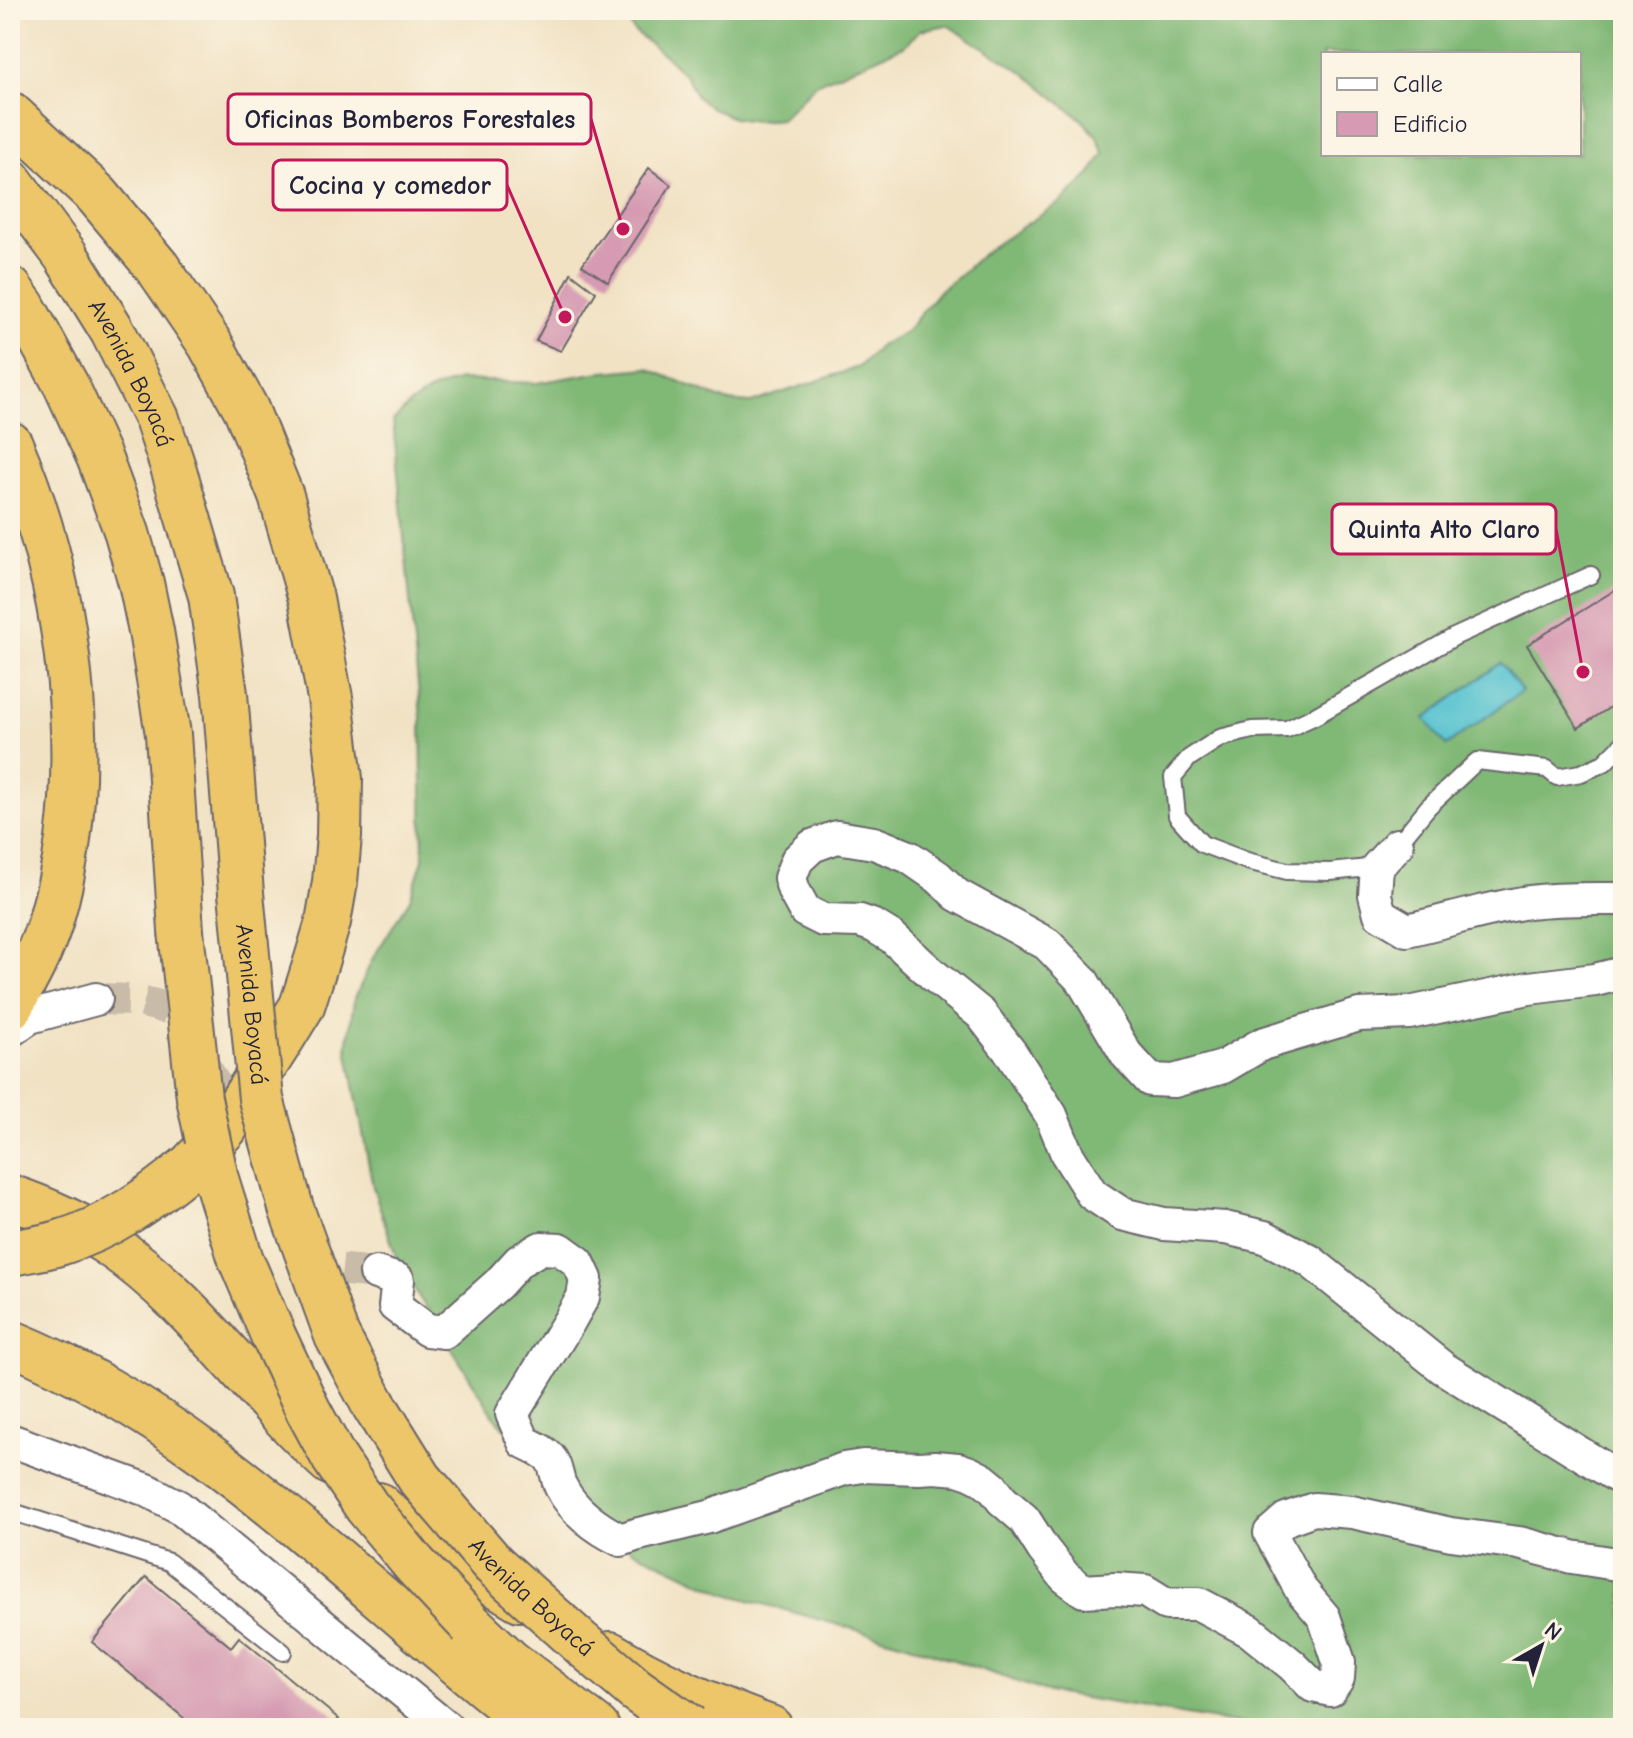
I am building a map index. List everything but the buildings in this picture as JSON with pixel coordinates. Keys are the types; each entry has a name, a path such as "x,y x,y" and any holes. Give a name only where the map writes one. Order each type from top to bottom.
{"highway":[{"path":"10,114 97,195 148,256 210,344 246,409 281,496 311,599 330,698 340,779 335,882 328,922 302,1006 225,1128 191,1165 154,1196 115,1221 56,1244 10,1253"},
{"name":"Avenida Boyacá","path":"10,181 66,256 112,330 157,419 211,596 225,694 261,1099 291,1208 337,1336 374,1405 420,1479 493,1564 625,1681 690,1728"},
{"path":"10,289 66,385 99,457 127,533 141,583 168,734 181,931 199,1098 216,1179 241,1260 308,1410 334,1458 359,1495 415,1565 471,1625 509,1661 597,1728"},
{"path":"10,444 19,488 43,537 59,599 72,722 72,797 65,861 51,921 10,1007"},
{"path":"10,1197 75,1223 140,1268 175,1298 319,1453 406,1530 633,1668 770,1728"},
{"path":"10,1342 94,1382 174,1432 259,1495 482,1686 537,1728"}],"street":[{"path":"1623,973 1595,980 1529,988 1409,1013 1359,1015 1262,1044 1223,1067 1174,1081 1150,1080 1126,1054 1082,980 1047,944 957,895 909,857 874,843 837,837 812,846 797,860 790,878 805,911 823,920 860,921 874,926 892,937 981,1014 1003,1041 1051,1115 1067,1154 1092,1194 1122,1214 1164,1224 1225,1228 1265,1237 1310,1261 1443,1368 1623,1480"},
{"path":"1387,856 1375,895 1380,914 1407,930 1530,902 1623,899"},
{"path":"10,1031 30,1017 96,999"},
{"path":"376,1273 398,1280 395,1306 427,1330 444,1332 519,1261 541,1248 560,1249 578,1262 586,1279 583,1297 512,1414 524,1442 552,1460 561,1487 574,1504 604,1532 621,1540 709,1517 844,1469 863,1466 958,1469 982,1479 993,1488 1024,1519 1065,1577 1084,1591 1145,1591 1166,1604 1199,1604 1250,1631 1313,1686 1330,1690 1338,1678 1339,1662 1324,1617 1301,1590 1270,1533 1286,1519 1314,1509 1352,1512 1451,1534 1519,1543 1572,1557 1623,1565"},
{"path":"10,1440 147,1490 179,1507 447,1728"}],"lane":[{"path":"1591,575 1454,637 1287,729 1252,730 1220,738 1189,758 1173,777 1177,816 1202,844 1247,861 1287,871 1330,872 1387,856 1428,807 1477,761 1547,769 1557,777 1581,773 1604,763 1623,744"},
{"path":"10,1511 169,1562 283,1652"}],"green space":[{"path":"621,10 1623,10 1623,1728 1265,1728 1047,1692 907,1644 724,1593 633,1550 564,1498 494,1416 399,1265 373,1187 347,1048 354,1000 373,958 410,899 423,859 421,717 393,421 410,404 433,389 460,380 537,383 647,368 726,401 751,403 859,367 880,346 907,331 940,290 979,257 1062,201 1090,175 1104,153 1096,135 1082,120 1023,72 947,25 921,30 904,46 816,84 781,119 756,121 733,118 713,109 697,97 687,77 634,31"}],"water":[{"path":"1501,663 1522,691 1446,746 1425,718"}],"tunnel":[{"path":"96,999 136,1000 167,1008 245,1130"},
{"path":"294,1265 376,1273"}],"place":[{"name":"Oficinas Bomberos Forestales","path":"623,229"},
{"name":"Cocina y comedor","path":"565,317"},
{"name":"Quinta Alto Claro","path":"1583,672"}]}
